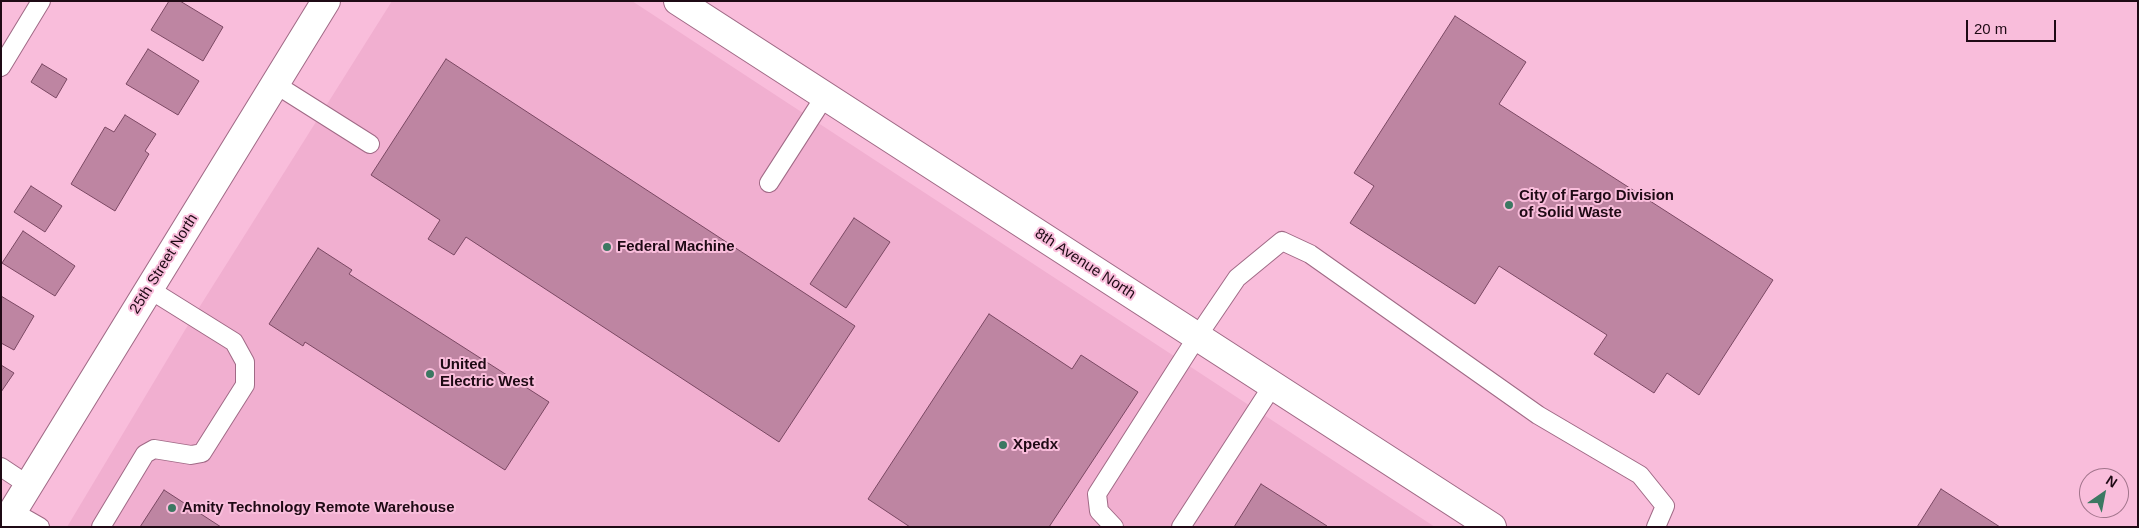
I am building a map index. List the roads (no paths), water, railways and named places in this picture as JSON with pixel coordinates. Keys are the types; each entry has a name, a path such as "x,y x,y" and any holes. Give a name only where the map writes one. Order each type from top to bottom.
{"street":[{"name":"8th Avenue North","path":"678,1 1492,527"},
{"name":"25th Street North","path":"7,519 275,84 323,2"}],"lane":[{"path":"1,67 41,1"},
{"path":"275,84 370,144"},
{"path":"769,183 825,96"},
{"path":"1114,527 1100,510 1097,494 1237,278 1282,241 1310,254 1538,415 1640,475 1665,506 1656,527"},
{"path":"101,527 145,454 154,449 190,456 202,453 245,385 245,362 234,342 149,290"},
{"path":"1181,527 1273,385"},
{"path":"1,467 28,485"},
{"path":"7,519 40,527"}],"place":[{"name":"City of Fargo Division of Solid Waste","path":"1509,205"},
{"name":"Federal Machine","path":"607,247"},
{"name":"United Electric West","path":"430,374"},
{"name":"Xpedx","path":"1003,445"},
{"name":"Amity Technology Remote Warehouse","path":"172,508"}]}
